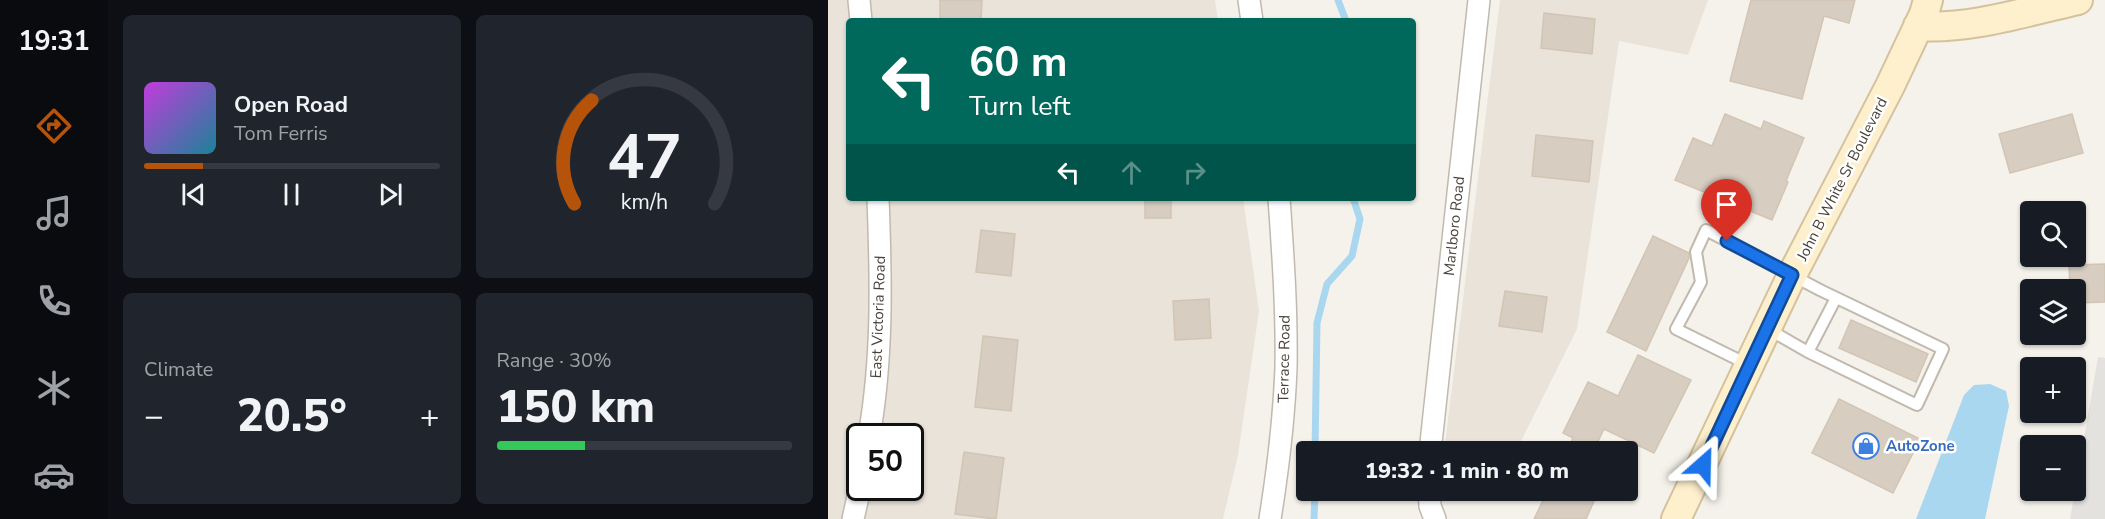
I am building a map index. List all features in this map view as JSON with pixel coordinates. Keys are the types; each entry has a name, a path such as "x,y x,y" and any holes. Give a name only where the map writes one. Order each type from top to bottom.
{"main road":[{"path":"1923,13 1933,27 2003,12 2078,0"},
{"name":"John B White Sr Boulevard","path":"1676,519 1792,275 1890,86 1923,13"}],"street":[{"path":"859,0 861,18"},
{"path":"1249,0 1252,18"},
{"name":"Marlboro Road","path":"1431,441 1479,0"},
{"name":"East Victoria Road","path":"871,423 878,369 881,315 878,201"},
{"name":"Terrace Road","path":"1270,519 1280,454 1286,369 1286,283 1278,201"},
{"path":"853,519 857,501"},
{"path":"1430,501 1435,519"}],"lane":[{"path":"1750,365 1676,329 1701,282 1696,252 1706,230 1836,298 1942,349 1917,405 1808,352 1767,328"},
{"path":"1808,352 1836,298"}],"shaded area":[{"path":"828,0 1215,0 1218,18 846,18 846,201 1243,201 1259,311 1238,455 1223,519 828,519"},
{"path":"1500,0 1708,0 1688,55 1619,41 1577,329 1521,441 1445,441"},
{"path":"2098,357 2105,358 2105,519 2070,519 2073,501 2086,501 2085,435"}],"water":[{"path":"1990,384 2006,391 2009,406 1985,519 1916,519 1964,395 1974,385"}],"building":[{"path":"940,0 982,0 981,18 940,18"},
{"path":"1751,0 1855,0 1849,23 1824,16 1802,99 1730,81"},
{"path":"1544,13 1595,19 1592,54 1541,48"},
{"path":"1725,114 1761,129 1764,121 1804,138 1772,220 1675,180 1693,138 1712,146"},
{"path":"2072,114 2083,153 2010,173 1999,134"},
{"path":"1536,135 1593,141 1589,182 1532,176"},
{"path":"1145,201 1171,201 1171,218 1145,218"},
{"path":"981,230 1015,234 1011,276 976,272"},
{"path":"1653,236 1689,253 1689,258 1646,351 1607,332"},
{"path":"2105,264 2105,302 2086,303 2086,279 2070,279 2069,267 2086,267 2086,265"},
{"path":"1505,291 1547,297 1542,332 1499,326"},
{"path":"1209,299 1211,338 1175,340 1173,301"},
{"path":"1851,320 1928,354 1916,382 1839,348"},
{"path":"983,336 1018,340 1011,411 975,407"},
{"path":"1638,355 1691,380 1654,453 1638,445 1638,441 1629,441 1604,429 1598,441 1572,441 1573,438 1563,433 1588,382 1618,396"},
{"name":"AutoZone","path":"1839,399 1920,439 1893,493 1812,453"},
{"path":"964,452 1004,458 996,519 955,514"},
{"path":"1543,501 1594,501 1586,519 1534,519"}],"waterway":[{"path":"1338,0 1345,18"},
{"path":"1315,441 1317,323 1327,284 1352,256 1360,219 1354,201"},
{"path":"1314,519 1315,501"}],"place":[{"name":"AutoZone","path":"1866,446"}],"route":[{"path":"1703,465 1792,275 1727,241"}]}
